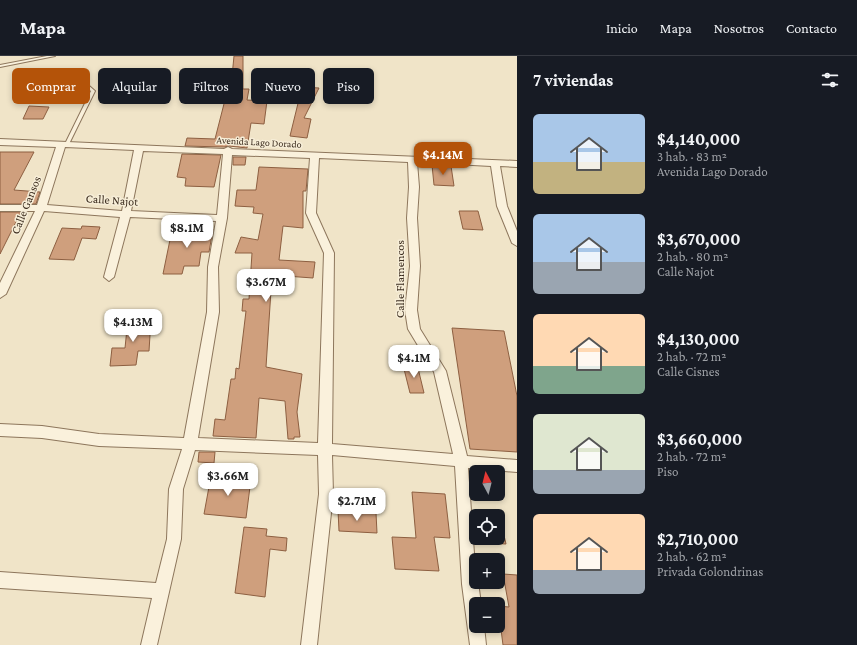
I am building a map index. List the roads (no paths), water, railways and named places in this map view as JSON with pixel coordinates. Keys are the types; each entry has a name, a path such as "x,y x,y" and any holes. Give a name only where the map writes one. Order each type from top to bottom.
{"street":[{"name":"Avenida Lago Dorado","path":"0,142 139,149 228,150 315,156 517,164"},
{"name":"Calle Gansos","path":"1,288 41,208 64,146"},
{"path":"109,277 126,214 139,149"},
{"path":"149,645 174,539 176,489 190,444 213,312 213,267 222,218 228,150"},
{"path":"310,645 326,494 325,449 329,293 328,253 311,213 315,156"},
{"name":"Calle Flamencos","path":"412,159 414,186 412,218 414,266 411,310 414,329 440,371 461,460 470,584 478,645"},
{"path":"495,163 502,206 517,243"},
{"name":"Calle Najot","path":"0,208 41,208 126,214 222,218"},
{"path":"0,430 42,432 99,440 325,449 517,466"},
{"path":"0,580 162,591"}],"lane":[{"path":"0,66 53,56"},
{"path":"90,88 93,91 90,97"},
{"path":"64,146 86,104"}]}
